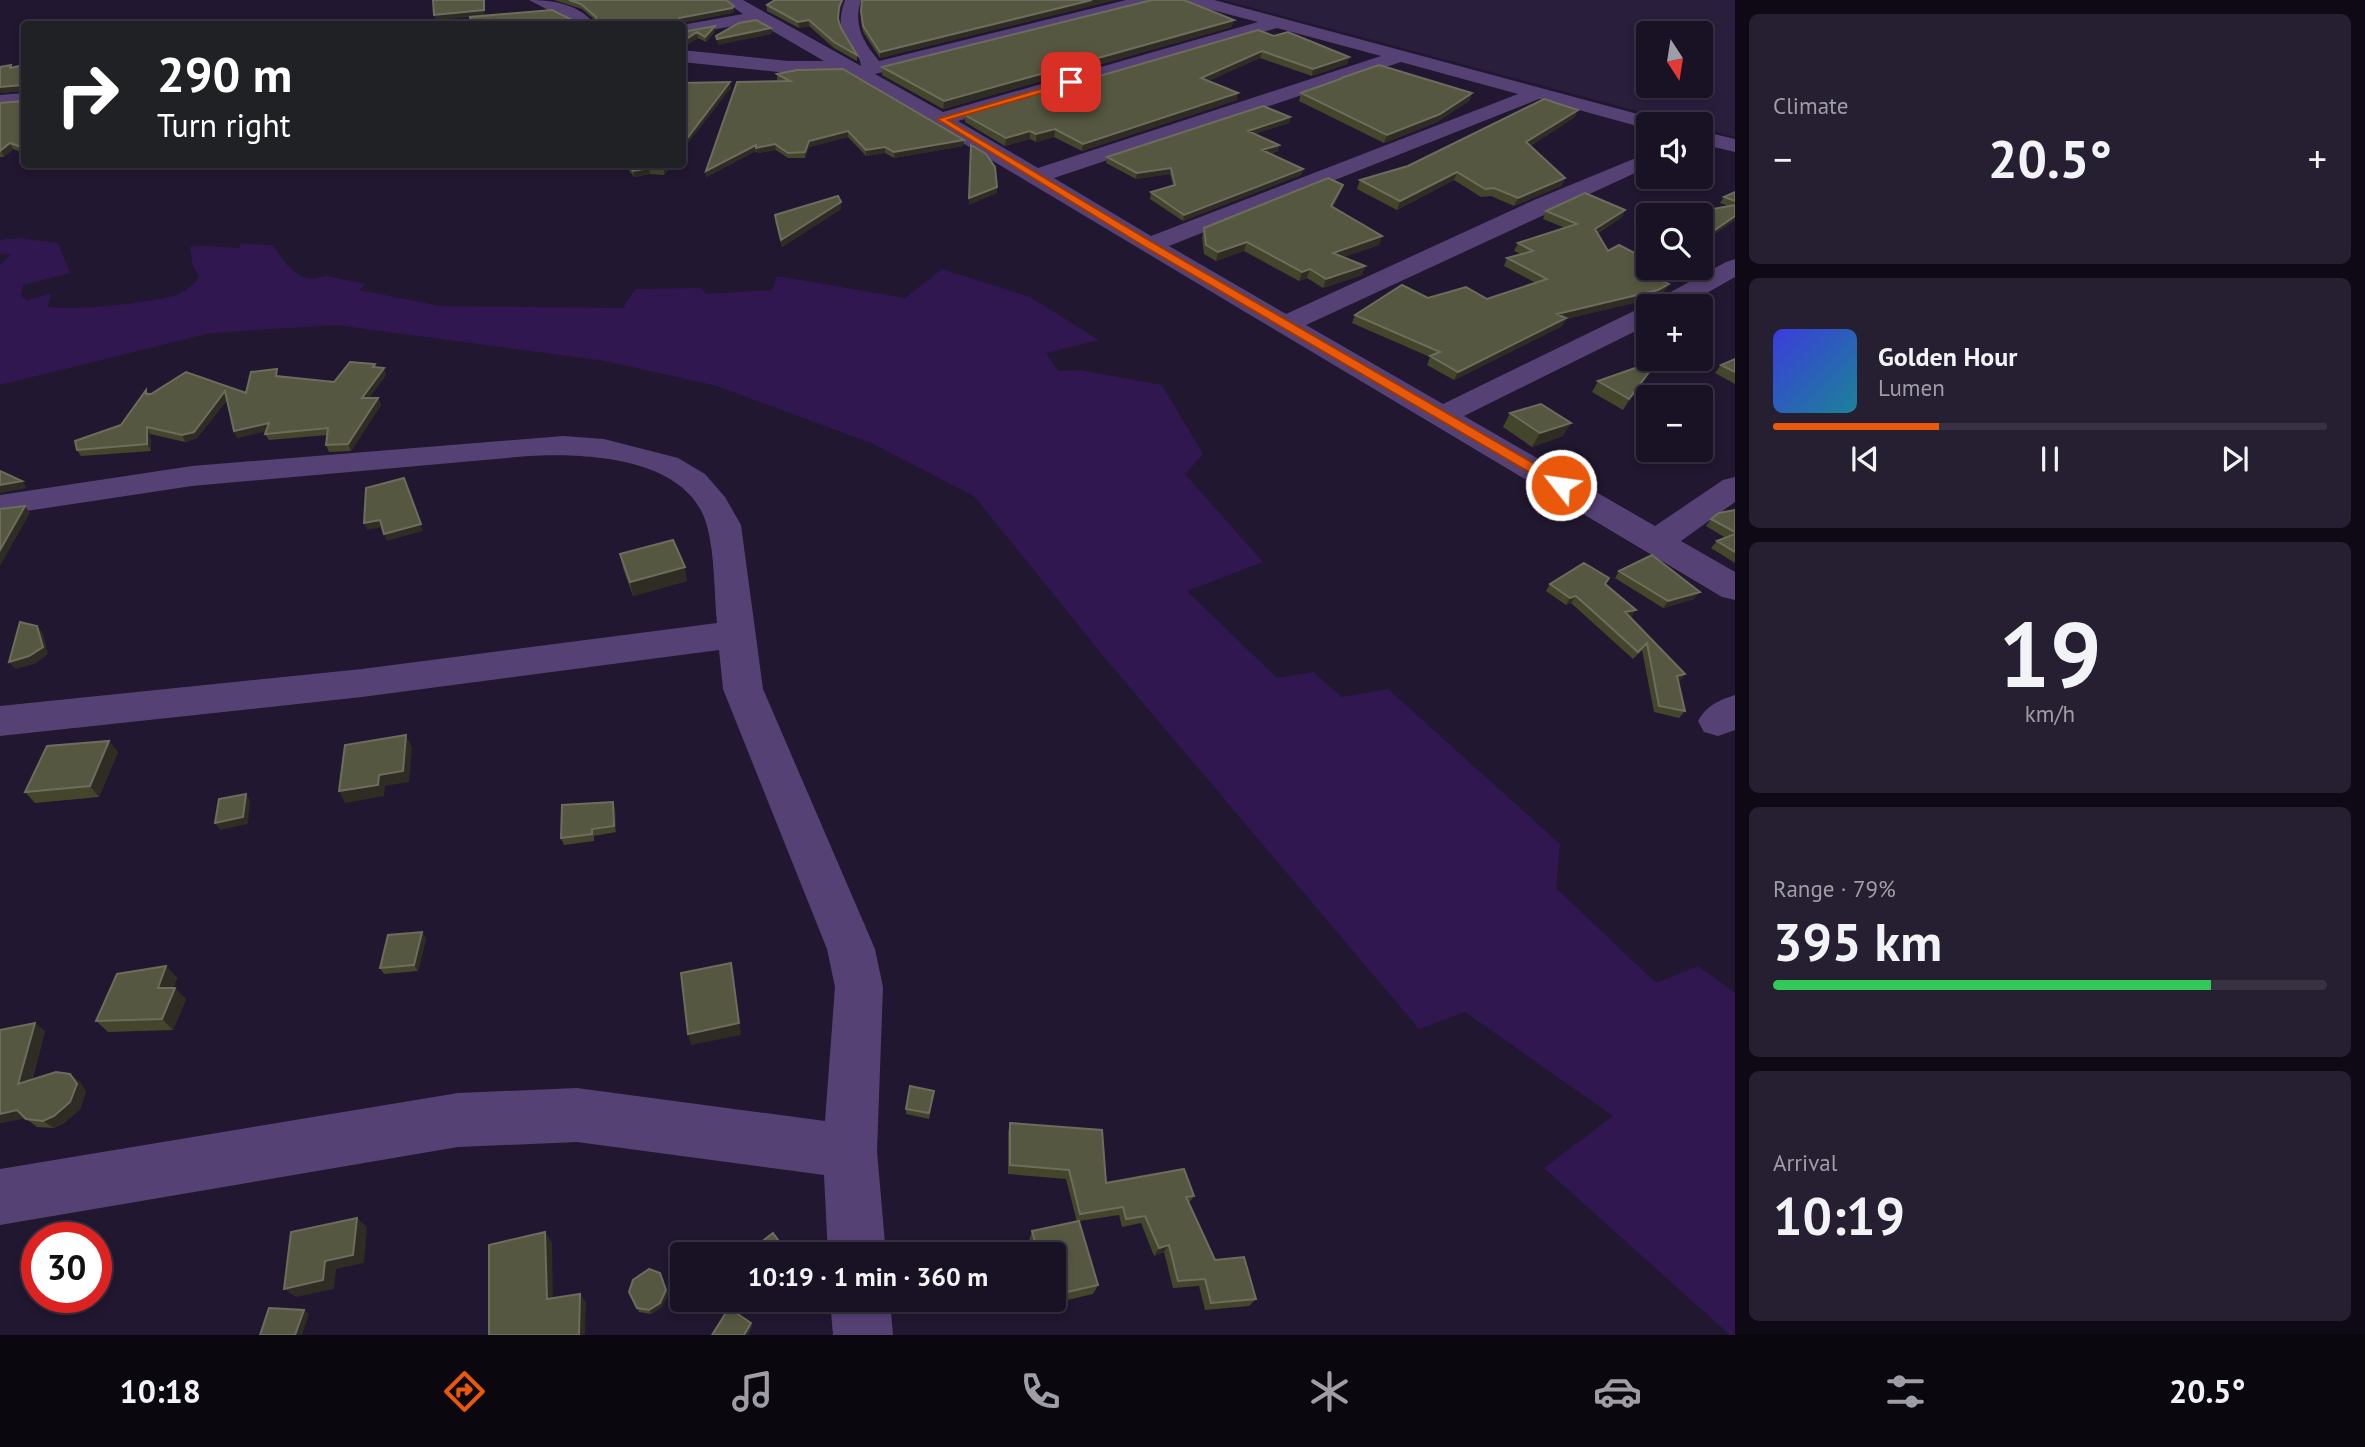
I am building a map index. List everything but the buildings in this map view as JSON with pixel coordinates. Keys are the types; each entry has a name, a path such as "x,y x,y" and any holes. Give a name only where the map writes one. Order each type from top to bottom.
{"street":[{"path":"537,0 559,7 581,21"},
{"path":"731,0 861,69 1149,245 1735,588"},
{"path":"853,0 848,11 849,32 861,69"},
{"path":"686,56 788,67 861,69 1146,0"},
{"path":"1195,0 1636,119"},
{"path":"686,29 759,16"},
{"path":"941,119 1278,22"},
{"path":"1038,176 1399,56"},
{"path":"1149,245 1538,93"},
{"path":"0,101 21,99"},
{"path":"1713,140 1735,146"},
{"path":"1286,324 1636,164"},
{"path":"1687,294 1735,267"},
{"path":"1441,416 1636,321"},
{"path":"0,505 192,476 563,445 604,448 637,455 667,465 694,481 709,497 724,525 743,689 850,948 859,987 850,1151 856,1242"},
{"path":"1657,541 1735,487"},
{"path":"0,720 362,683 736,634"},
{"path":"0,1197 458,1120 498,1117 577,1115 850,1151"},
{"path":"861,1312 863,1335"}],"shaded area":[{"path":"1223,0 1735,0 1735,137 1713,131 1713,112 1641,112"},
{"path":"18,238 58,243 70,273 23,285 21,296 28,300 51,293 48,307 110,306 173,296 188,289 199,277 193,266 190,247 239,248 240,244 272,245 288,266 302,277 312,279 327,276 366,284 359,290 440,306 623,308 635,289 702,288 706,294 772,290 777,276 905,298 942,269 1030,297 1099,340 1046,353 1058,371 1080,370 1162,385 1203,454 1185,474 1263,562 1187,591 1277,678 1313,672 1342,697 1388,689 1560,844 1556,888 1656,983 1698,966 1735,993 1735,1335 1730,1335 1544,1168 1613,1116 1465,1012 1419,1029 1104,657 974,496 871,443 717,386 605,361 336,325 211,333 0,385 0,264 11,255 0,254 0,240"}],"route":[{"path":"1071,82 941,119 1149,245 1561,485"}]}
